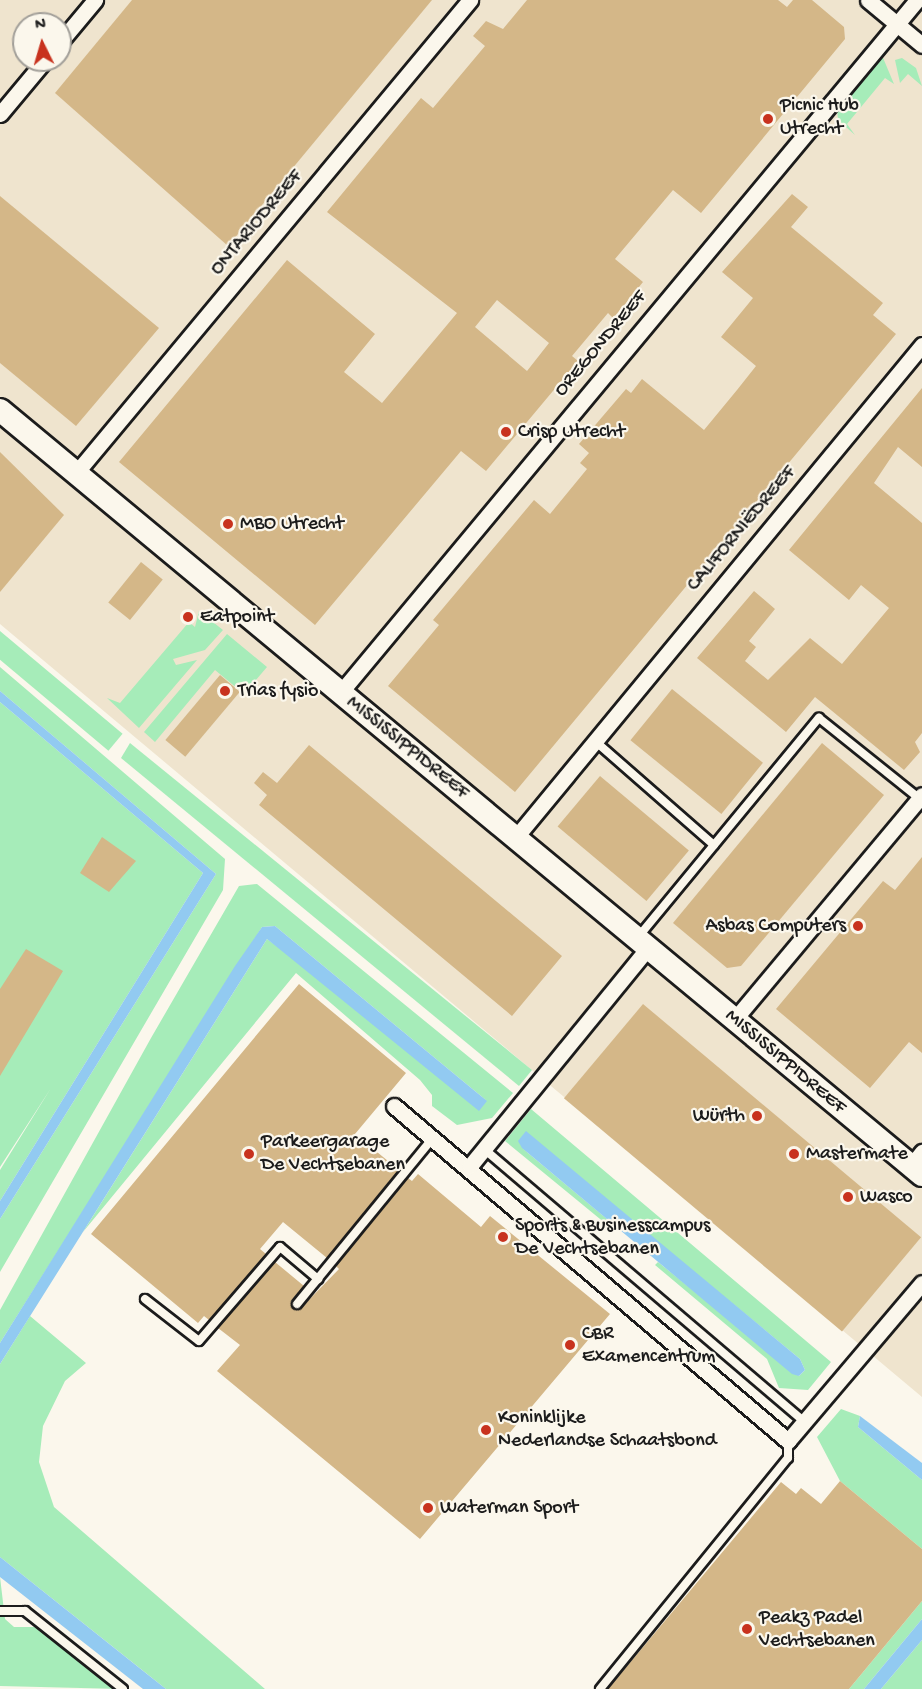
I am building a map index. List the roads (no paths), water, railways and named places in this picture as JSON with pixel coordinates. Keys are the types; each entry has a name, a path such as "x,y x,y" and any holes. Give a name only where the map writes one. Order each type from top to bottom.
{"street":[{"path":"72,28 95,0"},
{"name":"ONTARIODREEF","path":"76,473 470,0"},
{"path":"868,0 922,45"},
{"name":"OREGONDREEF","path":"340,693 917,0"},
{"path":"0,114 35,72"},
{"name":"CALIFORNIËDREEF","path":"516,837 922,345"},
{"name":"MISSISSIPPIDREEF","path":"0,410 734,1020 918,1164"},
{"path":"734,1020 921,796"},
{"path":"470,1166 642,944"},
{"path":"394,1106 470,1166 788,1441 922,1282"}],"lane":[{"path":"642,944 714,845 819,718 921,796"},
{"path":"595,741 714,845"},
{"path":"297,1304 433,1137"},
{"path":"484,1149 805,1422"},
{"path":"145,1299 199,1341 280,1247 318,1279"},
{"path":"600,1689 788,1458 788,1441"},
{"path":"0,1611 25,1611 123,1689"}],"water":[{"path":"0,691 216,874 0,1219 0,1201 203,873 0,702"},
{"path":"275,926 487,1101 479,1111 267,939 0,1364 0,1343 235,966 262,927"},
{"path":"526,1131 800,1359 805,1370 799,1376 792,1374 522,1148 518,1141"},
{"path":"860,1416 922,1463 922,1480 858,1427"},
{"path":"0,1557 166,1689 143,1689 0,1577"},
{"path":"922,1619 922,1640 881,1689 864,1689"}],"place":[{"name":"Picnic Hub Utrecht","path":"768,119"},
{"name":"Crisp Utrecht","path":"506,432"},
{"name":"MBO Utrecht","path":"228,524"},
{"name":"Eatpoint","path":"188,617"},
{"name":"Trias fysio","path":"225,691"},
{"name":"Asbas Computers","path":"858,926"},
{"name":"Würth","path":"757,1116"},
{"name":"Parkeergarage De Vechtsebanen","path":"249,1154"},
{"name":"Mastermate","path":"794,1154"},
{"name":"Wasco","path":"848,1197"},
{"name":"Sports & Businesscampus De Vechtsebanen","path":"503,1237"},
{"name":"CBR Examencentrum","path":"570,1345"},
{"name":"Koninklijke Nederlandse Schaatsbond","path":"486,1430"},
{"name":"Waterman Sport","path":"428,1508"},
{"name":"Peakz Padel Vechtsebanen","path":"747,1629"}]}
